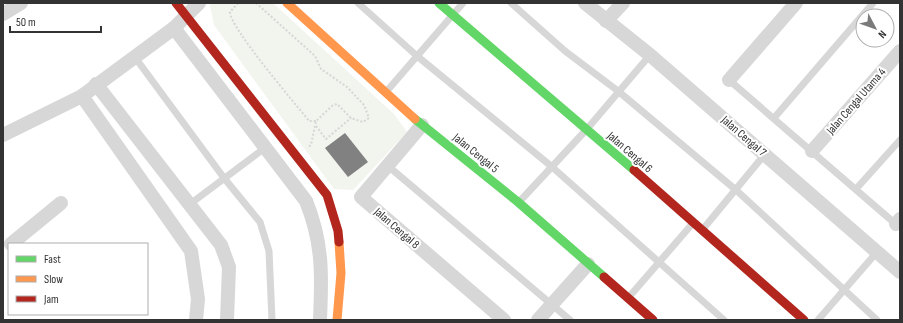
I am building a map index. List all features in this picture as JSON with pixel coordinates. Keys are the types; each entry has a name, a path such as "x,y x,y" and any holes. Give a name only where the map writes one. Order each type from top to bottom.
{"street":[{"path":"3,14 20,3"},
{"path":"176,3 327,195 338,231 341,273 337,320"},
{"path":"3,135 82,96 96,84 174,28 200,3"},
{"name":"Jalan Cengal 5","path":"287,3 422,125 518,202 653,320"},
{"name":"Jalan Cengal 6","path":"439,3 587,129 804,320"},
{"name":"Jalan Cengal 7","path":"585,3 650,55 900,272"},
{"path":"729,80 796,3"},
{"path":"606,21 619,4"},
{"path":"174,28 306,201 315,225 320,253 322,285 320,320"},
{"name":"Jalan Cengal Utama 4","path":"812,151 900,51"},
{"path":"96,84 221,245 229,267 227,320"},
{"path":"82,96 191,251 198,299 196,320"},
{"name":"Jalan Cengal 8","path":"422,125 361,197 504,320"},
{"path":"11,243 61,203"},
{"path":"538,320 588,264"}],"lane":[{"path":"358,3 417,56 551,166 659,264 724,320"},
{"path":"385,92 463,3"},
{"path":"511,3 565,51 618,91 736,190 877,320"},
{"path":"774,118 873,3"},
{"path":"518,202 587,129 650,55"},
{"path":"134,56 224,178 260,222 269,250 272,320"},
{"path":"729,80 856,189 899,223"},
{"path":"856,189 900,140"},
{"path":"190,204 266,147"},
{"path":"702,230 765,154"},
{"path":"388,166 570,320"},
{"path":"628,298 693,223"},
{"path":"818,320 877,252"}],"path":[{"path":"238,3 230,12 230,17 237,29 309,121 316,121"},
{"path":"256,3 315,56 321,68 347,87 364,105 369,118 363,122 351,118 338,104 333,105 316,121 312,145 296,155"},
{"path":"315,126 326,139 351,118"}],"shaded area":[{"path":"211,3 273,3 394,114 407,132 353,190 334,189 214,25 210,5"}],"building":[{"path":"345,133 368,162 348,177 325,148"}],"traffic: fast":[{"path":"439,3 634,170"},
{"path":"415,119 518,202 604,277"}],"traffic: slow":[{"path":"287,3 415,119"},
{"path":"337,320 341,273 339,242"}],"traffic: jam":[{"path":"176,3 327,195 338,231 339,242"},
{"path":"634,170 804,320"},
{"path":"604,277 653,320"}]}
